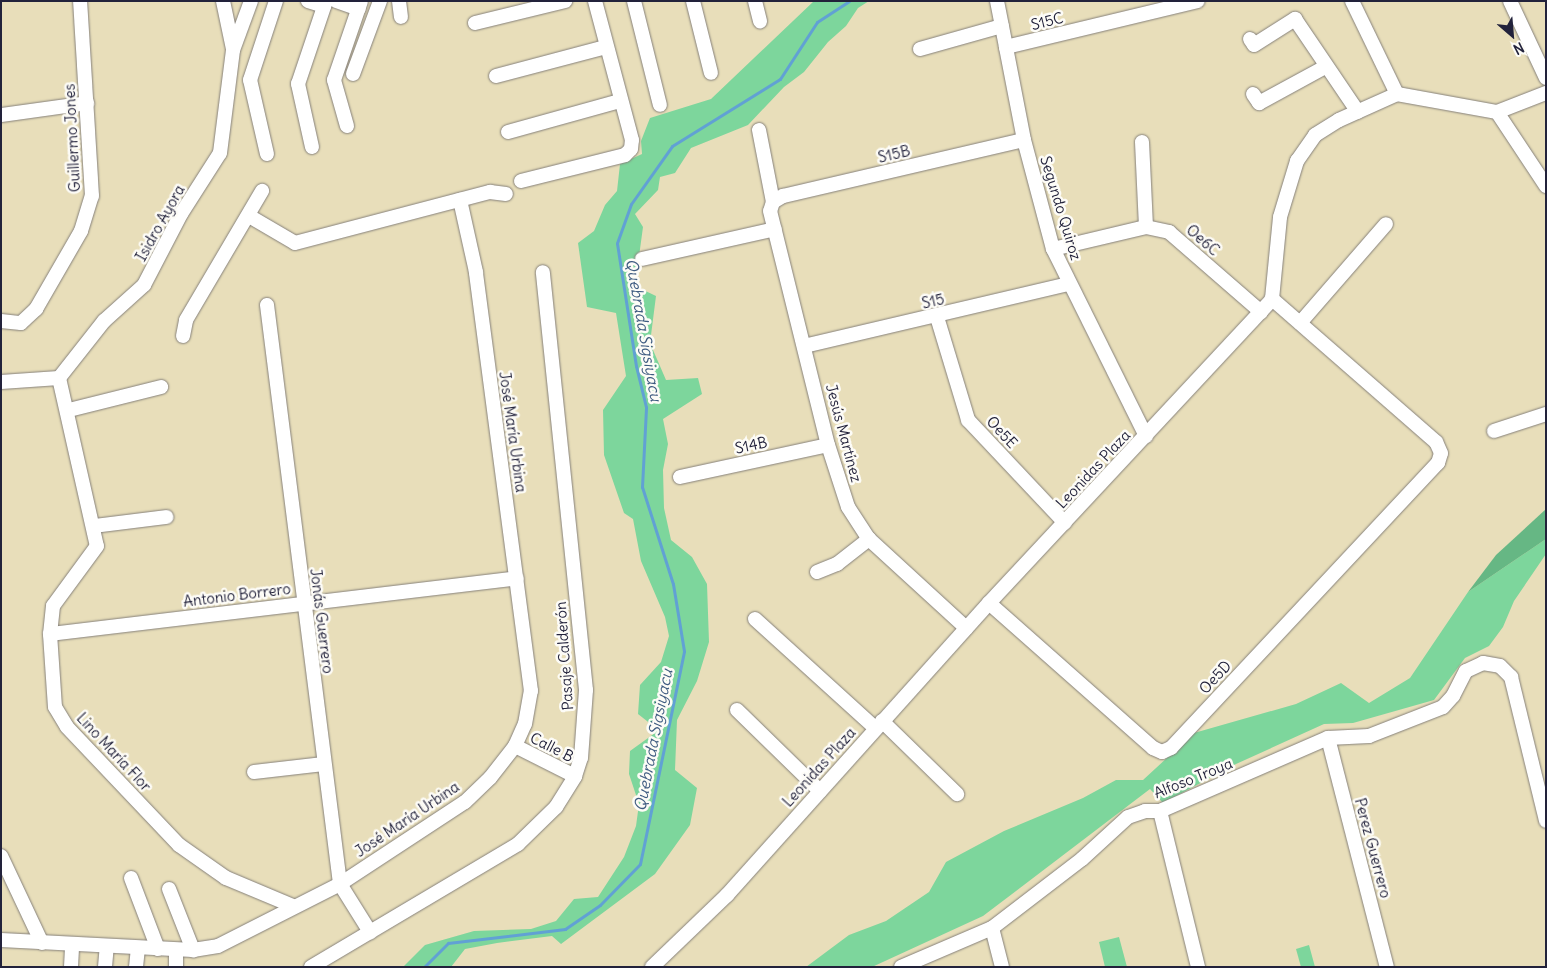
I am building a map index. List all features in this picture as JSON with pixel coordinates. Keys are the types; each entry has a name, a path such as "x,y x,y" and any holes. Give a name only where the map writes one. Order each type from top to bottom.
{"street":[{"name":"Guillermo Jones","path":"1,321 21,323 36,309 82,231 92,196 80,1"},
{"path":"224,1 233,50"},
{"name":"Isidro Ayora","path":"59,378 104,321 144,285 181,214 220,153 233,50 251,1"},
{"path":"267,154 250,80 276,1"},
{"path":"308,1 360,5 334,80 347,126"},
{"path":"353,74 380,1"},
{"path":"399,1 401,17"},
{"path":"475,23 565,1"},
{"path":"521,181 625,155 631,149 632,140 620,101 595,1"},
{"path":"634,1 660,105"},
{"path":"693,1 711,73"},
{"path":"755,1 760,21"},
{"name":"Segundo Quiroz","path":"996,1 1024,140 1053,249 1068,284 1146,436"},
{"name":"S15C","path":"1006,47 1198,1"},
{"path":"1352,1 1397,94"},
{"path":"1510,1 1546,78"},
{"path":"312,147 298,84 329,3"},
{"path":"1250,39 1254,45 1295,19 1325,67 1358,112"},
{"path":"920,49 1002,26"},
{"path":"496,76 606,46"},
{"path":"1253,94 1259,103 1325,67"},
{"path":"1386,224 1300,324 1272,298 1280,217 1297,161 1316,135 1358,112 1397,94 1497,112 1546,93"},
{"path":"508,132 620,101"},
{"path":"1,115 87,103"},
{"path":"1497,112 1546,186"},
{"name":"Jesús Martínez","path":"759,130 773,202 770,211 828,445 848,507 869,539 966,628"},
{"name":"S15B","path":"773,202 783,196 1024,140"},
{"path":"1142,142 1146,227"},
{"path":"183,336 186,320 250,216 262,191"},
{"path":"250,216 295,243 490,192 506,194"},
{"name":"José María Urbina","path":"1,940 176,950 193,950 218,946 293,906 340,884 465,802 490,778 515,746 526,724 531,691 476,272 460,200"},
{"name":"Oe6C","path":"1053,249 1146,227 1169,232 1260,312"},
{"path":"642,259 775,229"},
{"name":"Pasaje Calderón","path":"311,967 518,844 556,807 574,776 581,758 586,690 543,272"},
{"name":"S15","path":"804,346 937,317 1068,284"},
{"name":"Leonidas Plaza","path":"652,967 727,894 878,724 1272,298"},
{"name":"Jonás Guerrero","path":"267,305 303,603 340,884 370,932"},
{"name":"Oe5E","path":"937,317 968,420 1065,523"},
{"name":"Oe5D","path":"989,603 1153,748 1162,752 1171,748 1438,463 1441,453 1436,442 1300,324"},
{"path":"1,382 59,378"},
{"name":"Lino María Flor","path":"59,378 69,410 94,526 95,552 58,596 52,611 50,634 52,695 67,727 179,845 226,878 293,906"},
{"path":"69,410 161,388"},
{"path":"1494,431 1546,414"},
{"name":"S14B","path":"680,477 828,445"},
{"path":"94,526 166,517"},
{"path":"817,572 837,564 869,539"},
{"name":"Antonio Borrero","path":"50,634 517,578"},
{"path":"755,619 957,794"},
{"name":"Alfoso Troya","path":"901,967 992,928 1082,859 1128,817 1145,811 1160,811 1328,738 1369,736 1443,706 1453,696 1459,679 1474,666 1492,663 1507,671 1512,677 1546,821"},
{"path":"738,710 820,791"},
{"name":"Perez Guerrero","path":"1328,738 1387,967"},
{"name":"Calle B","path":"515,746 574,776"},
{"path":"254,772 324,764"},
{"path":"1160,811 1198,967"},
{"path":"1,856 42,942"},
{"path":"131,878 158,949"},
{"path":"169,889 193,950"},
{"path":"992,928 1002,967"},
{"path":"71,967 72,945"},
{"path":"105,967 107,946"},
{"path":"136,967 138,948"},
{"path":"176,950 176,967"}],"green space":[{"path":"814,1 869,1 858,8 846,26 828,42 804,72 784,87 748,125 691,148 675,173 660,177 658,190 635,214 643,227 635,286 656,296 650,343 666,380 698,378 702,394 663,419 668,444 663,470 664,508 671,540 692,557 707,584 709,642 697,681 677,720 675,770 697,788 690,825 655,874 561,944 552,936 497,943 465,949 451,967 403,967 425,945 474,931 531,929 556,921 574,899 598,897 624,857 636,826 639,804 629,774 630,751 655,733 652,725 638,714 640,685 661,662 669,636 665,617 641,561 633,519 624,513 604,455 603,410 626,376 616,313 587,307 578,243 594,231 605,205 617,191 620,164 642,154 641,141 650,118 711,99"},
{"path":"1546,509 1546,539 1468,592 1496,555"},
{"path":"1546,539 1546,554 1514,601 1503,627 1489,646 1465,658 1434,700 1353,723 1324,724 1236,764 1163,803 1150,789 983,916 872,967 806,967 849,935 886,921 929,892 946,862 1004,831 1083,798 1116,780 1143,780 1194,733 1296,704 1341,683 1369,703 1410,678 1468,592"},
{"path":"1119,937 1127,967 1105,967 1099,942"},
{"path":"1309,945 1315,967 1301,967 1296,949"}],"waterway":[{"name":"Quebrada Sigsiyacu","path":"424,967 448,943 565,929 600,905 640,864 684,651 673,584 642,487 646,407 636,366 617,243 631,204 672,146 780,79 817,22 849,1"}]}
